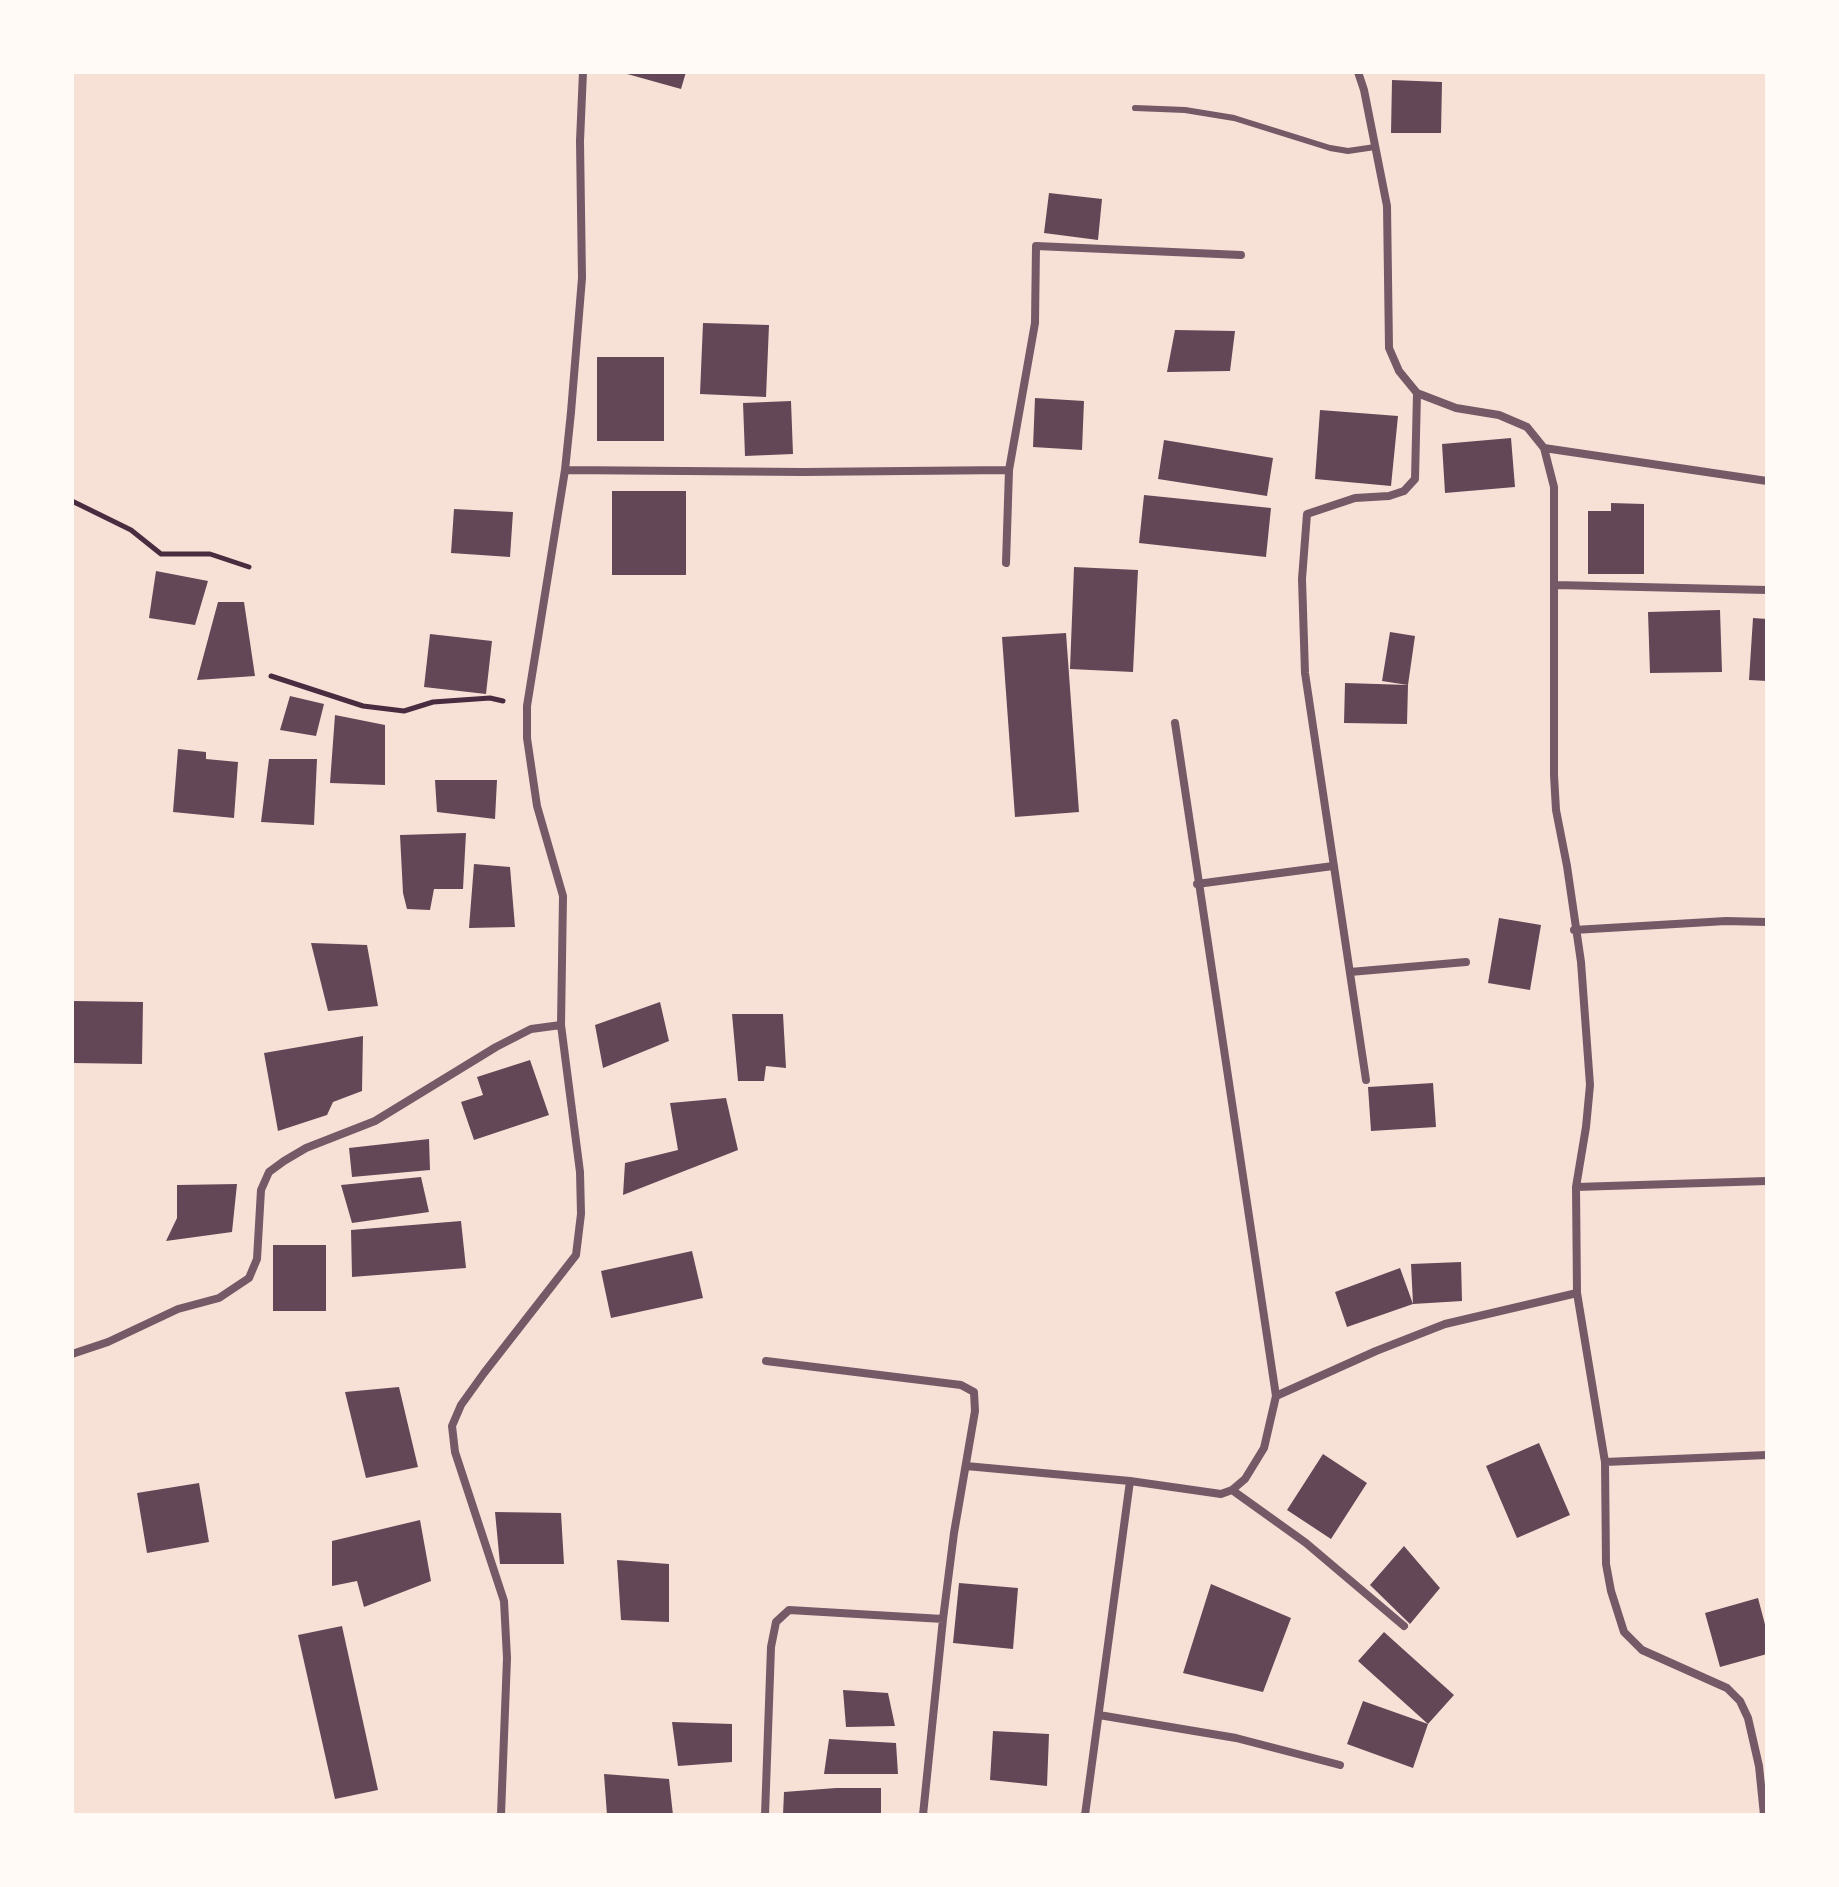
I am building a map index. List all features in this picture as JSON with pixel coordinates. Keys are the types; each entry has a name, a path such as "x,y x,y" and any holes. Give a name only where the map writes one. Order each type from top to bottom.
{"street":[{"path":"501,1815 507,1658 504,1601 455,1452 452,1426 461,1405 484,1373 576,1255 581,1214 580,1172 561,1025 563,896 537,806 527,738 527,706 565,470 582,278 580,141 583,72"},
{"path":"1358,72 1387,206 1389,348 1399,371 1417,393 1456,408 1499,415 1527,427 1544,448 1554,487 1556,810 1581,962 1590,1085 1576,1187 1577,1293 1605,1462 1606,1564 1611,1591 1624,1632 1642,1650 1727,1688 1740,1701 1748,1718 1759,1766 1764,1815"},
{"path":"1006,563 1009,470 1035,323 1036,246 1241,255"},
{"path":"1366,1080 1305,673 1302,579 1307,514 1355,498 1389,496 1404,491 1415,479 1417,393"},
{"path":"1544,448 1767,481"},
{"path":"565,470 1009,470"},
{"path":"1556,585 1767,590"},
{"path":"966,1466 1130,1481 1221,1494 1232,1490 1245,1479 1264,1448 1276,1396 1175,723"},
{"path":"1197,884 1333,866"},
{"path":"1574,930 1726,921 1767,922"},
{"path":"1350,972 1466,962"},
{"path":"72,1354 108,1342 178,1309 219,1298 249,1278 257,1259 261,1190 269,1172 284,1161 306,1148 375,1121 471,1061 531,1029 561,1025"},
{"path":"1576,1187 1767,1181"},
{"path":"1276,1396 1445,1324 1577,1293"},
{"path":"766,1361 961,1385 974,1392 975,1411 943,1619 923,1815"},
{"path":"1605,1462 1767,1455"},
{"path":"1085,1815 1130,1481"},
{"path":"1232,1490 1306,1543 1404,1626"},
{"path":"765,1815 771,1647 776,1622 789,1610 943,1619"},
{"path":"1099,1715 1236,1738 1340,1765"}],"lane":[{"path":"1135,108 1185,110 1234,118 1348,151 1375,147"}],"path":[{"path":"72,501 131,530 161,554 210,554 249,567"},
{"path":"271,676 363,706 404,711 433,702 490,698 527,706"}],"building":[{"path":"620,72 686,72 681,89"},
{"path":"1392,80 1442,82 1441,133 1391,133"},
{"path":"1049,193 1102,199 1098,240 1044,233"},
{"path":"703,323 769,325 766,397 700,394"},
{"path":"1175,330 1235,331 1230,371 1167,372"},
{"path":"597,357 664,357 664,441 597,441"},
{"path":"1035,398 1084,401 1082,450 1033,447"},
{"path":"791,401 793,454 745,456 743,403"},
{"path":"1320,410 1398,416 1391,486 1315,479"},
{"path":"1511,438 1515,487 1445,493 1442,444"},
{"path":"1164,440 1273,458 1267,496 1158,479"},
{"path":"612,491 686,491 686,575 612,575"},
{"path":"1144,495 1271,508 1266,557 1139,543"},
{"path":"1611,503 1644,504 1644,574 1588,574 1588,511 1611,511"},
{"path":"454,509 513,512 510,557 451,553"},
{"path":"1074,567 1138,570 1133,672 1070,669"},
{"path":"156,571 208,581 195,625 149,618"},
{"path":"218,602 244,602 255,676 197,680"},
{"path":"1720,610 1722,672 1650,673 1648,612"},
{"path":"1753,618 1767,619 1767,681 1749,680"},
{"path":"1390,632 1415,636 1408,685 1382,681"},
{"path":"1066,633 1079,812 1015,817 1002,637"},
{"path":"430,634 492,641 486,694 424,687"},
{"path":"1345,683 1408,685 1407,724 1344,723"},
{"path":"290,696 324,704 316,736 280,730"},
{"path":"335,715 385,725 385,785 330,783"},
{"path":"178,749 206,752 206,759 238,762 234,818 173,812"},
{"path":"269,759 317,759 314,825 261,822"},
{"path":"435,780 497,780 495,819 437,812"},
{"path":"466,833 463,889 434,889 430,910 407,909 403,893 400,835"},
{"path":"474,864 510,867 515,927 469,928"},
{"path":"1499,918 1541,925 1530,990 1488,983"},
{"path":"311,943 367,945 378,1006 328,1011"},
{"path":"72,1001 143,1002 142,1064 72,1063"},
{"path":"660,1002 669,1041 603,1068 595,1025"},
{"path":"732,1014 783,1014 786,1068 766,1066 764,1081 738,1081"},
{"path":"363,1036 362,1091 333,1102 327,1115 278,1131 264,1053"},
{"path":"530,1060 549,1115 474,1140 461,1102 483,1095 477,1077"},
{"path":"1433,1083 1436,1127 1371,1131 1368,1087"},
{"path":"726,1098 738,1150 623,1195 625,1163 678,1150 670,1103"},
{"path":"429,1139 430,1170 352,1177 349,1148"},
{"path":"421,1177 429,1212 352,1223 341,1185"},
{"path":"237,1184 232,1232 166,1241 177,1218 177,1185"},
{"path":"461,1221 466,1268 352,1277 351,1230"},
{"path":"273,1245 326,1245 326,1311 273,1311"},
{"path":"692,1251 703,1298 611,1318 601,1271"},
{"path":"1461,1262 1462,1301 1413,1304 1411,1264"},
{"path":"1400,1268 1413,1304 1347,1327 1335,1292"},
{"path":"399,1387 418,1467 366,1478 345,1392"},
{"path":"1539,1443 1570,1515 1517,1538 1486,1466"},
{"path":"1323,1454 1367,1483 1331,1539 1287,1510"},
{"path":"199,1483 209,1542 147,1553 137,1493"},
{"path":"495,1512 561,1513 564,1564 500,1564"},
{"path":"420,1520 431,1581 364,1607 357,1581 332,1586 332,1541"},
{"path":"1404,1546 1440,1588 1410,1624 1370,1585"},
{"path":"617,1560 669,1564 669,1622 621,1620"},
{"path":"959,1583 1018,1588 1013,1649 953,1643"},
{"path":"1211,1584 1291,1618 1263,1692 1183,1673"},
{"path":"1758,1598 1767,1632 1767,1654 1720,1667 1705,1613"},
{"path":"342,1626 378,1790 335,1799 298,1635"},
{"path":"1384,1632 1454,1695 1428,1724 1358,1661"},
{"path":"843,1690 888,1693 895,1726 846,1727"},
{"path":"1363,1701 1428,1724 1413,1768 1347,1744"},
{"path":"672,1722 732,1724 732,1762 678,1766"},
{"path":"993,1731 1049,1734 1047,1786 990,1780"},
{"path":"829,1739 896,1743 898,1774 824,1774"},
{"path":"604,1774 669,1779 673,1815 607,1815"},
{"path":"881,1788 881,1815 783,1815 784,1792"}]}
